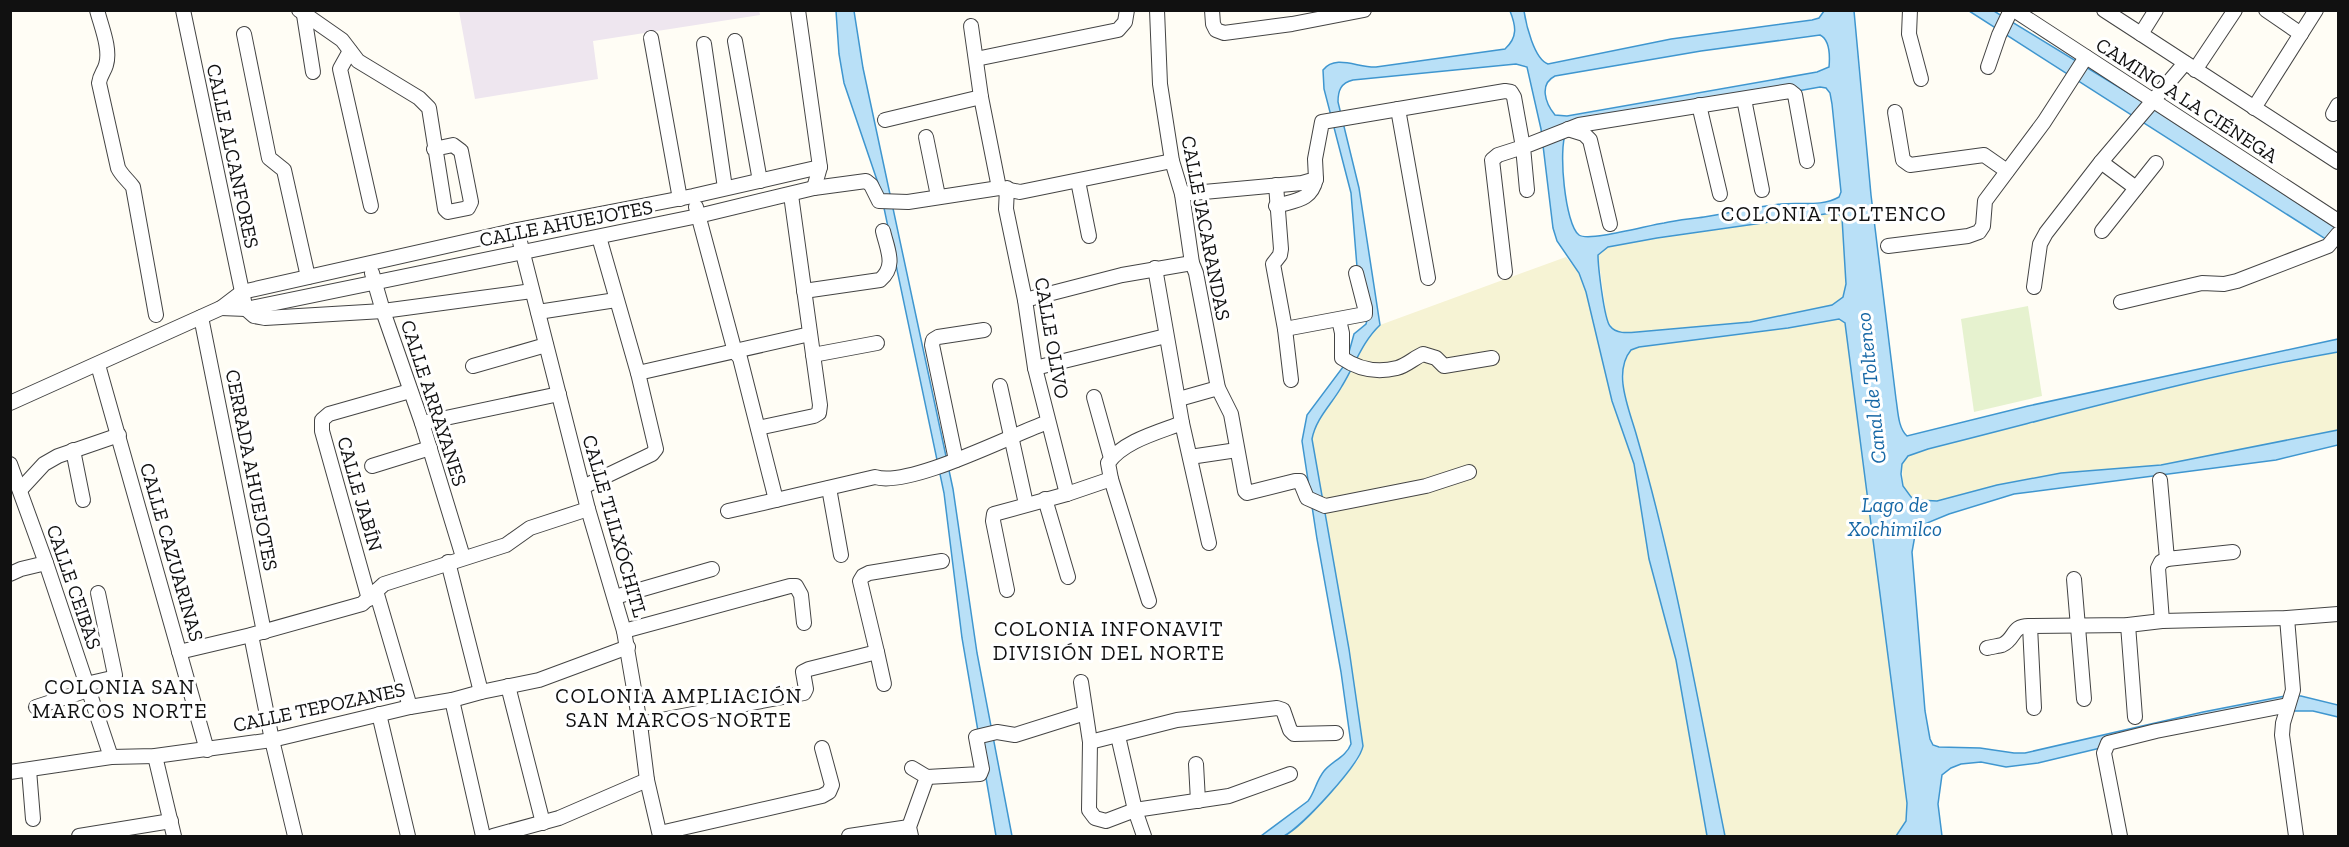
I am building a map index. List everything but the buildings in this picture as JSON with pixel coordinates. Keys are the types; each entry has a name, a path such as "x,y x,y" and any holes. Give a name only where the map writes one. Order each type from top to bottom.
{"street":[{"path":"98,10 107,54 106,65 100,75 99,83 118,168 122,176 127,178 133,187 156,315"},
{"name":"CALLE ALCANFORES","path":"183,10 246,309"},
{"path":"798,10 820,167 814,188"},
{"path":"976,58 1118,30 1125,22 1127,10"},
{"name":"CALLE JACARANDAS","path":"1157,10 1160,84 1172,161 1182,194 1192,263 1196,273 1218,388 1231,414 1242,484 1247,493 1295,481 1300,482 1307,498 1325,506 1426,486 1469,472"},
{"path":"1212,10 1216,30 1224,33 1291,17 1364,10"},
{"path":"1910,10 1909,34 1921,79"},
{"path":"2104,10 2338,162"},
{"path":"2141,34 2156,10"},
{"path":"2034,287 2040,244 2046,233 2136,120 2190,66 2235,10"},
{"path":"2266,10 2301,34"},
{"path":"2254,108 2316,10"},
{"path":"1988,67 1999,36 2011,12"},
{"name":"CAMINO A LA CIÉNEGA","path":"2011,12 2338,221"},
{"path":"302,13 342,40 358,61 419,98 429,108 434,149 447,211 468,208 471,202 461,151 453,145 434,149"},
{"path":"302,13 313,72"},
{"name":"CALLE OLIVO","path":"971,26 981,97 1003,188 1025,300 1035,368 1067,494"},
{"path":"244,34 269,158 284,170 308,277"},
{"path":"651,38 687,197 698,216 735,352 740,358 776,500"},
{"path":"735,41 760,181"},
{"path":"704,44 725,188"},
{"path":"350,51 340,69 371,206"},
{"path":"1888,246 1968,237 1979,232 1983,226 1985,201 2044,122 2085,58"},
{"path":"1276,206 1306,197 1313,192 1316,179 1315,159 1322,122 1505,91 1511,92 1514,97 1523,147 1527,190"},
{"path":"1505,272 1492,160 1498,155 1579,125 1790,91 1793,92 1807,160"},
{"path":"885,120 981,97"},
{"path":"1744,99 1762,190"},
{"path":"1699,105 1720,194"},
{"path":"1398,109 1428,278"},
{"path":"1895,112 1903,160 1906,164 1984,155 2007,171"},
{"path":"1567,130 1584,134 1590,140 1610,224"},
{"path":"926,137 938,196"},
{"name":"CALLE AHUEJOTES","path":"221,308 246,309 376,280 698,216 814,188 866,181 871,185 879,201 908,202 1003,188 1020,192 1172,161"},
{"path":"2101,162 2136,188"},
{"path":"2102,231 2156,163"},
{"name":"CALLE AHUEJOTES","path":"10,403 221,308 242,292 368,262 687,197 820,167"},
{"path":"1182,194 1302,183 1316,179"},
{"path":"1078,181 1089,236"},
{"path":"1276,185 1281,249 1280,255 1273,264 1285,329 1291,380"},
{"path":"758,428 819,413 820,405 790,195"},
{"name":"CALLE TLILXÓCHITL","path":"517,230 588,509 624,630 640,724 646,780 660,835"},
{"path":"804,291 880,280 886,275 891,265 883,231"},
{"path":"2121,302 2202,284 2224,284 2237,281 2328,246 2338,234"},
{"path":"583,487 652,454 656,449 638,373 599,237"},
{"name":"CALLE ARRAYANES","path":"368,262 376,280 382,312 422,423 463,557"},
{"path":"1025,300 1155,268 1192,263"},
{"path":"1155,268 1182,423 1209,543"},
{"path":"1285,329 1365,314 1356,273"},
{"path":"246,309 254,316 265,318 382,312 532,291"},
{"path":"538,312 616,300"},
{"name":"CERRADA AHUEJOTES","path":"201,316 257,633 272,740 295,837"},
{"path":"1339,320 1342,358 1356,368 1377,370 1398,368 1423,354 1436,358 1444,366 1492,358"},
{"path":"954,461 932,345 933,340 938,337 984,330"},
{"path":"638,373 810,334"},
{"path":"1035,368 1166,336"},
{"path":"813,355 877,343"},
{"path":"472,366 546,345"},
{"name":"CALLE CAZUARINAS","path":"98,365 207,750"},
{"path":"999,386 1026,504"},
{"path":"1179,399 1218,388"},
{"name":"CALLE JABÍN","path":"410,391 329,414 322,420 322,431 372,595 410,707"},
{"path":"422,423 559,394"},
{"path":"1094,396 1112,458"},
{"path":"728,511 875,477 886,480 938,468 1048,422"},
{"path":"1149,601 1108,463 1142,439 1182,423"},
{"path":"21,490 44,464 73,450 119,435"},
{"path":"372,466 430,448"},
{"path":"73,450 83,500"},
{"path":"1190,457 1237,450"},
{"name":"CALLE CEIBAS","path":"10,464 21,490 111,758"},
{"path":"1006,590 993,521 994,514 1111,479"},
{"path":"2160,480 2168,559"},
{"path":"829,488 841,555"},
{"path":"1046,500 1068,577"},
{"path":"179,652 362,604 384,584 506,545 530,528 588,509"},
{"path":"2162,621 2158,568 2161,562 2168,559 2233,552"},
{"path":"884,684 860,581 869,573 942,561"},
{"path":"448,562 481,692"},
{"path":"10,574 46,563"},
{"path":"615,597 712,569"},
{"path":"2074,579 2084,699"},
{"path":"624,630 790,586 796,586 801,594 804,623"},
{"path":"36,707 115,675 98,593"},
{"path":"1987,648 2003,644 2016,629 2022,626 2128,625 2162,621 2288,618 2338,614"},
{"path":"2288,618 2292,690 2282,735 2296,837"},
{"path":"2128,625 2135,717"},
{"path":"2030,626 2034,708"},
{"name":"CALLE TEPOZANES","path":"10,772 111,758 207,750 272,740 410,707 539,680 628,647"},
{"path":"640,724 804,693 806,689 803,672 877,652"},
{"path":"1081,682 1090,742 1089,810 1095,819 1106,821 1135,810 1229,796 1290,774"},
{"path":"508,686 543,823"},
{"path":"452,700 483,837"},
{"path":"2120,837 2104,753 2108,743 2156,731 2287,707"},
{"path":"1090,742 1177,720 1276,708 1283,710 1290,730 1294,734 1336,733"},
{"path":"912,768 927,777 980,774 982,769 976,737 997,732 1016,735 1085,713"},
{"path":"379,714 408,837"},
{"path":"1118,736 1135,810 1144,837"},
{"path":"660,835 822,796 829,792 832,784 822,748"},
{"path":"155,756 174,837"},
{"path":"1196,764 1198,801"},
{"path":"29,770 33,819"},
{"path":"849,837 910,832 927,777"},
{"path":"494,837 559,818 646,780"},
{"path":"79,837 171,821"}],"shaded area":[{"path":"759,10 760,15 593,41 598,79 475,99 459,11"},
{"path":"1836,213 1842,218 1846,291 1843,297 1832,305 1750,322 1622,333 1614,330 1607,320 1598,255 1608,247"},
{"path":"1566,257 1579,273 1586,292 1612,401 1634,464 1649,559 1676,660 1707,836 1283,836 1316,810 1358,760 1363,746 1349,649 1314,458 1312,439 1314,428 1342,386 1364,343 1380,325"},
{"path":"1839,319 1845,323 1848,331 1907,803 1906,821 1896,836 1725,836 1662,528 1624,392 1624,364 1631,350 1639,347 1788,328"},
{"path":"2338,352 2338,430 2161,465 2061,473 1997,485 1937,501 1911,497 1903,486 1902,464 1908,456 1928,449 2083,408"}],"green space":[{"path":"2028,306 2042,396 1974,412 1961,319"}],"water":[{"path":"836,11 854,11 863,68 953,489 977,653 1012,836 996,836 962,638 944,493 880,189 844,83"},
{"name":"Lago de Xochimilco","path":"1510,11 1524,11 1535,48 1543,61 1548,64 1671,39 1812,20 1819,18 1824,11 1854,11 1871,195 1896,399 1900,424 1907,436 2028,406 2338,339 2338,352 2183,384 1928,449 1908,456 1902,464 1901,474 1903,486 1911,497 1937,501 1997,485 2061,473 2161,465 2338,430 2338,445 2276,460 2014,494 1949,514 1922,525 1915,535 1912,552 1925,711 1933,745 2025,753 2203,712 2285,696 2301,696 2338,705 2338,717 2313,711 2275,711 2138,739 2038,763 2006,767 1981,762 1961,764 1942,775 1938,804 1942,836 1896,836 1906,821 1907,803 1845,323 1839,319 1788,328 1639,347 1631,350 1626,359 1623,370 1624,392 1663,536 1725,836 1707,836 1676,660 1649,559 1634,464 1612,401 1586,292 1579,273 1557,241 1553,228 1541,129 1527,67 1516,64 1353,80 1341,88 1338,102 1359,188 1380,325 1363,346 1342,386 1321,418 1312,439 1349,649 1363,746 1341,780 1304,821 1284,836 1261,836 1308,801 1324,771 1346,752 1351,744 1302,441 1307,415 1346,363 1354,334 1366,324 1367,320 1357,267 1351,193 1324,89 1323,70 1328,65 1341,62 1376,67 1505,49 1514,36","holes":["1820,35 1828,44 1829,67 1817,72 1567,116 1555,115 1546,99 1545,89 1550,79 1555,76 1701,51","1820,87 1826,88 1830,93 1832,104 1841,192 1839,197 1825,202 1771,205 1585,237 1579,235 1574,228 1564,186 1563,154 1566,133","1832,213 1839,214 1842,218 1846,284 1843,297 1832,305 1750,322 1629,333 1615,330 1610,326 1606,313 1598,255 1608,247"]},
{"path":"1969,11 1994,11 2153,108 2338,229 2338,247"}],"district":[{"name":"COLONIA TOLTENCO","path":"1834,214"},
{"name":"COLONIA INFONAVIT DIVISIÓN DEL NORTE","path":"1109,641"},
{"name":"COLONIA SAN MARCOS NORTE","path":"120,699"},
{"name":"COLONIA AMPLIACIÓN SAN MARCOS NORTE","path":"679,708"}],"water label":[{"name":"Canal de Toltenco","path":"1871,388"}]}
